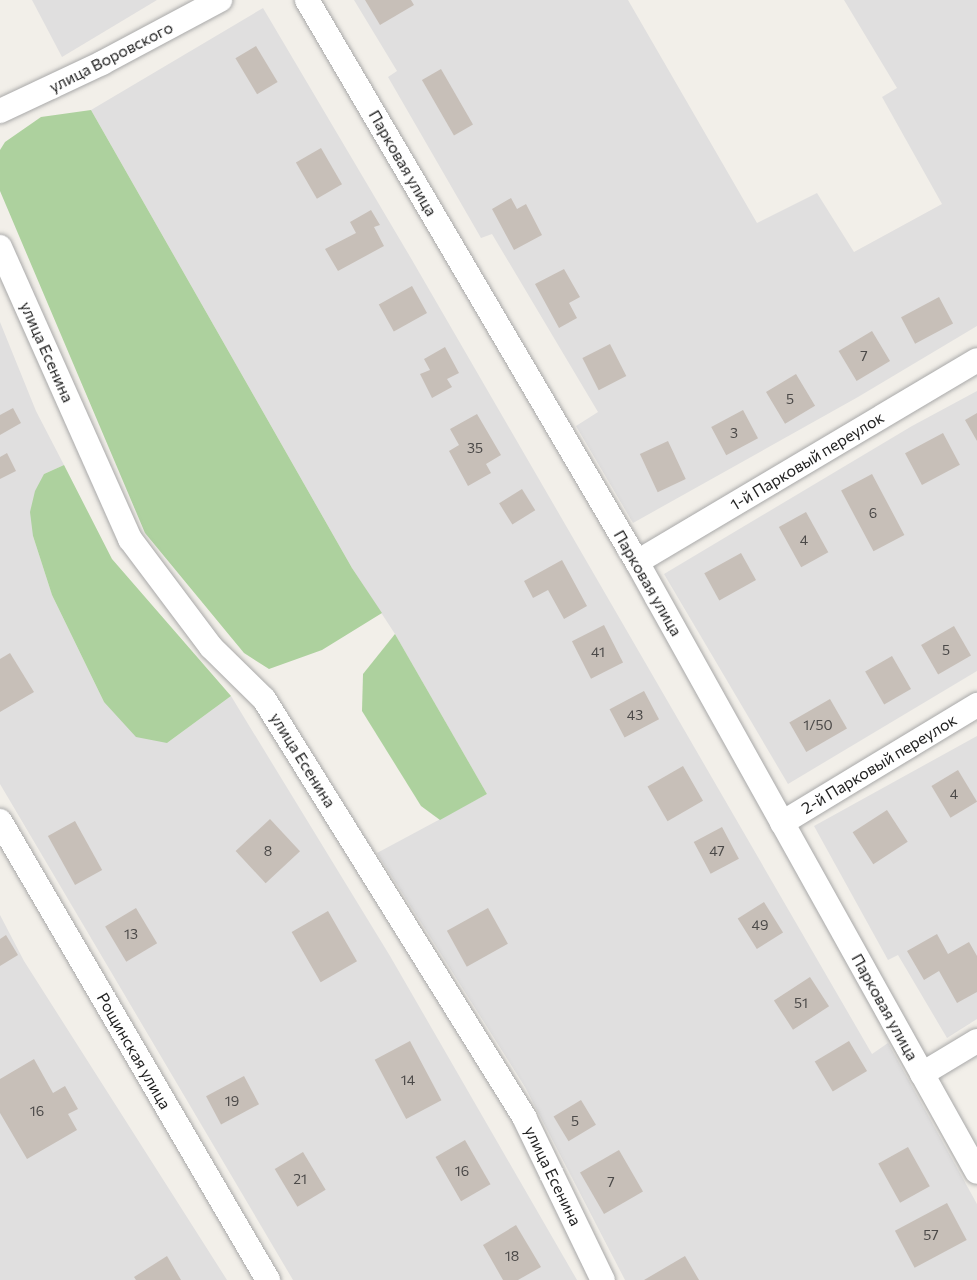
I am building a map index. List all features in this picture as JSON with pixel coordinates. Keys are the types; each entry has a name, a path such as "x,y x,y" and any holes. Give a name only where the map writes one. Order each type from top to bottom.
{"street":[{"name":"улица Воровского","path":"0,111 102,63 220,0"},
{"name":"Парковая улица","path":"307,0 637,562 977,1172"},
{"name":"улица Есенина","path":"0,247 130,539 211,647 264,699 525,1119 603,1280"},
{"name":"1-й Парковый переулок","path":"637,562 977,360"},
{"name":"2-й Парковый переулок","path":"782,823 977,705"},
{"name":"Рощинская улица","path":"0,821 268,1280"},
{"path":"922,1074 977,1041"}],"shaded area":[{"path":"32,0 157,0 62,57"},
{"path":"354,0 628,0 757,223 817,193 854,252 942,204 882,97 897,88 844,0 977,0 977,326 858,397 633,523 576,426 598,412 492,234 481,238 388,77 397,71"},
{"path":"263,8 412,260 872,1054 888,1043 977,1204 977,1280 625,1280 525,1087 377,853 487,794 395,634 352,568 91,110"},
{"path":"0,322 36,411 64,465 44,474 33,536 52,595 104,702 167,743 231,696 390,956 577,1280 293,1280 0,784"},
{"path":"977,391 977,671 788,784 664,574 912,426"},
{"path":"977,736 977,1019 947,1038 898,955 888,960 814,826"},
{"path":"0,915 24,961 227,1280 0,1280"}],"green space":[{"path":"91,110 352,568 382,613 322,650 269,669 244,653 145,533 0,191 0,150 5,142 41,117"},
{"path":"64,465 112,559 231,696 167,743 136,737 104,702 52,595 33,536 30,512 35,491 44,474"},
{"path":"395,634 487,794 440,820 421,806 362,711 363,674"}],"building":[{"path":"365,0 411,0 414,5 380,25"},
{"path":"256,46 278,82 257,94 235,58"},
{"path":"441,69 473,124 454,135 422,80"},
{"path":"321,148 342,184 317,199 296,162"},
{"path":"511,198 517,209 526,204 542,235 514,250 492,209"},
{"path":"371,210 380,225 374,227 384,246 338,271 325,249 356,233 350,222"},
{"path":"564,269 580,297 569,303 577,318 559,328 535,284"},
{"path":"412,286 427,313 394,332 379,304"},
{"path":"939,297 953,323 915,344 901,317"},
{"path":"872,331 890,361 857,381 839,351"},
{"path":"610,344 626,376 599,390 582,358"},
{"path":"445,347 459,373 447,379 452,387 432,398 420,374 430,370 424,359"},
{"path":"796,374 815,406 785,424 766,392"},
{"path":"13,408 21,423 0,435 0,415"},
{"path":"743,410 758,438 726,455 711,427"},
{"path":"977,413 977,441 965,420"},
{"path":"477,414 501,455 486,464 491,473 468,486 449,451 459,445 450,429"},
{"path":"943,433 960,465 922,485 905,453"},
{"path":"668,441 686,479 658,492 640,454"},
{"path":"7,453 16,471 0,479 0,457"},
{"path":"872,474 904,535 873,551 841,490"},
{"path":"522,489 535,510 512,525 499,503"},
{"path":"806,512 828,552 801,567 779,527"},
{"path":"741,553 756,580 719,600 704,573"},
{"path":"562,560 587,606 564,619 548,590 533,598 524,581"},
{"path":"604,625 623,662 591,679 572,641"},
{"path":"954,626 971,655 938,674 921,645"},
{"path":"10,653 34,692 0,712 0,659"},
{"path":"892,656 911,689 884,704 865,672"},
{"path":"644,691 659,719 625,738 610,709"},
{"path":"830,699 847,728 806,752 789,722"},
{"path":"683,766 703,801 667,821 647,786"},
{"path":"958,770 977,802 950,818 931,786"},
{"path":"887,810 908,842 873,864 853,832"},
{"path":"270,819 300,851 266,883 236,851"},
{"path":"75,821 102,870 75,885 48,836"},
{"path":"722,827 739,859 711,874 694,842"},
{"path":"764,902 783,933 757,949 738,918"},
{"path":"136,908 157,943 126,962 105,927"},
{"path":"488,908 508,944 467,967 447,931"},
{"path":"328,911 357,961 321,982 292,932"},
{"path":"937,934 948,954 969,942 977,956 977,992 957,1003 939,971 924,980 907,951"},
{"path":"6,935 18,955 0,966 0,939"},
{"path":"810,977 829,1006 793,1030 774,1000"},
{"path":"410,1041 441,1100 406,1119 375,1060"},
{"path":"849,1041 867,1071 833,1092 815,1062"},
{"path":"34,1059 53,1093 65,1086 78,1109 68,1114 77,1130 27,1159 0,1113 0,1079"},
{"path":"244,1076 259,1104 221,1124 206,1096"},
{"path":"581,1100 596,1125 569,1141 554,1116"},
{"path":"465,1140 490,1184 461,1201 436,1157"},
{"path":"908,1147 930,1186 900,1203 878,1163"},
{"path":"619,1150 643,1192 604,1214 580,1172"},
{"path":"303,1152 326,1190 297,1207 275,1169"},
{"path":"947,1203 967,1240 915,1268 895,1231"},
{"path":"516,1225 541,1267 518,1280 503,1280 483,1245"},
{"path":"167,1256 181,1280 136,1280 134,1277"},
{"path":"685,1256 699,1280 644,1280"}]}
